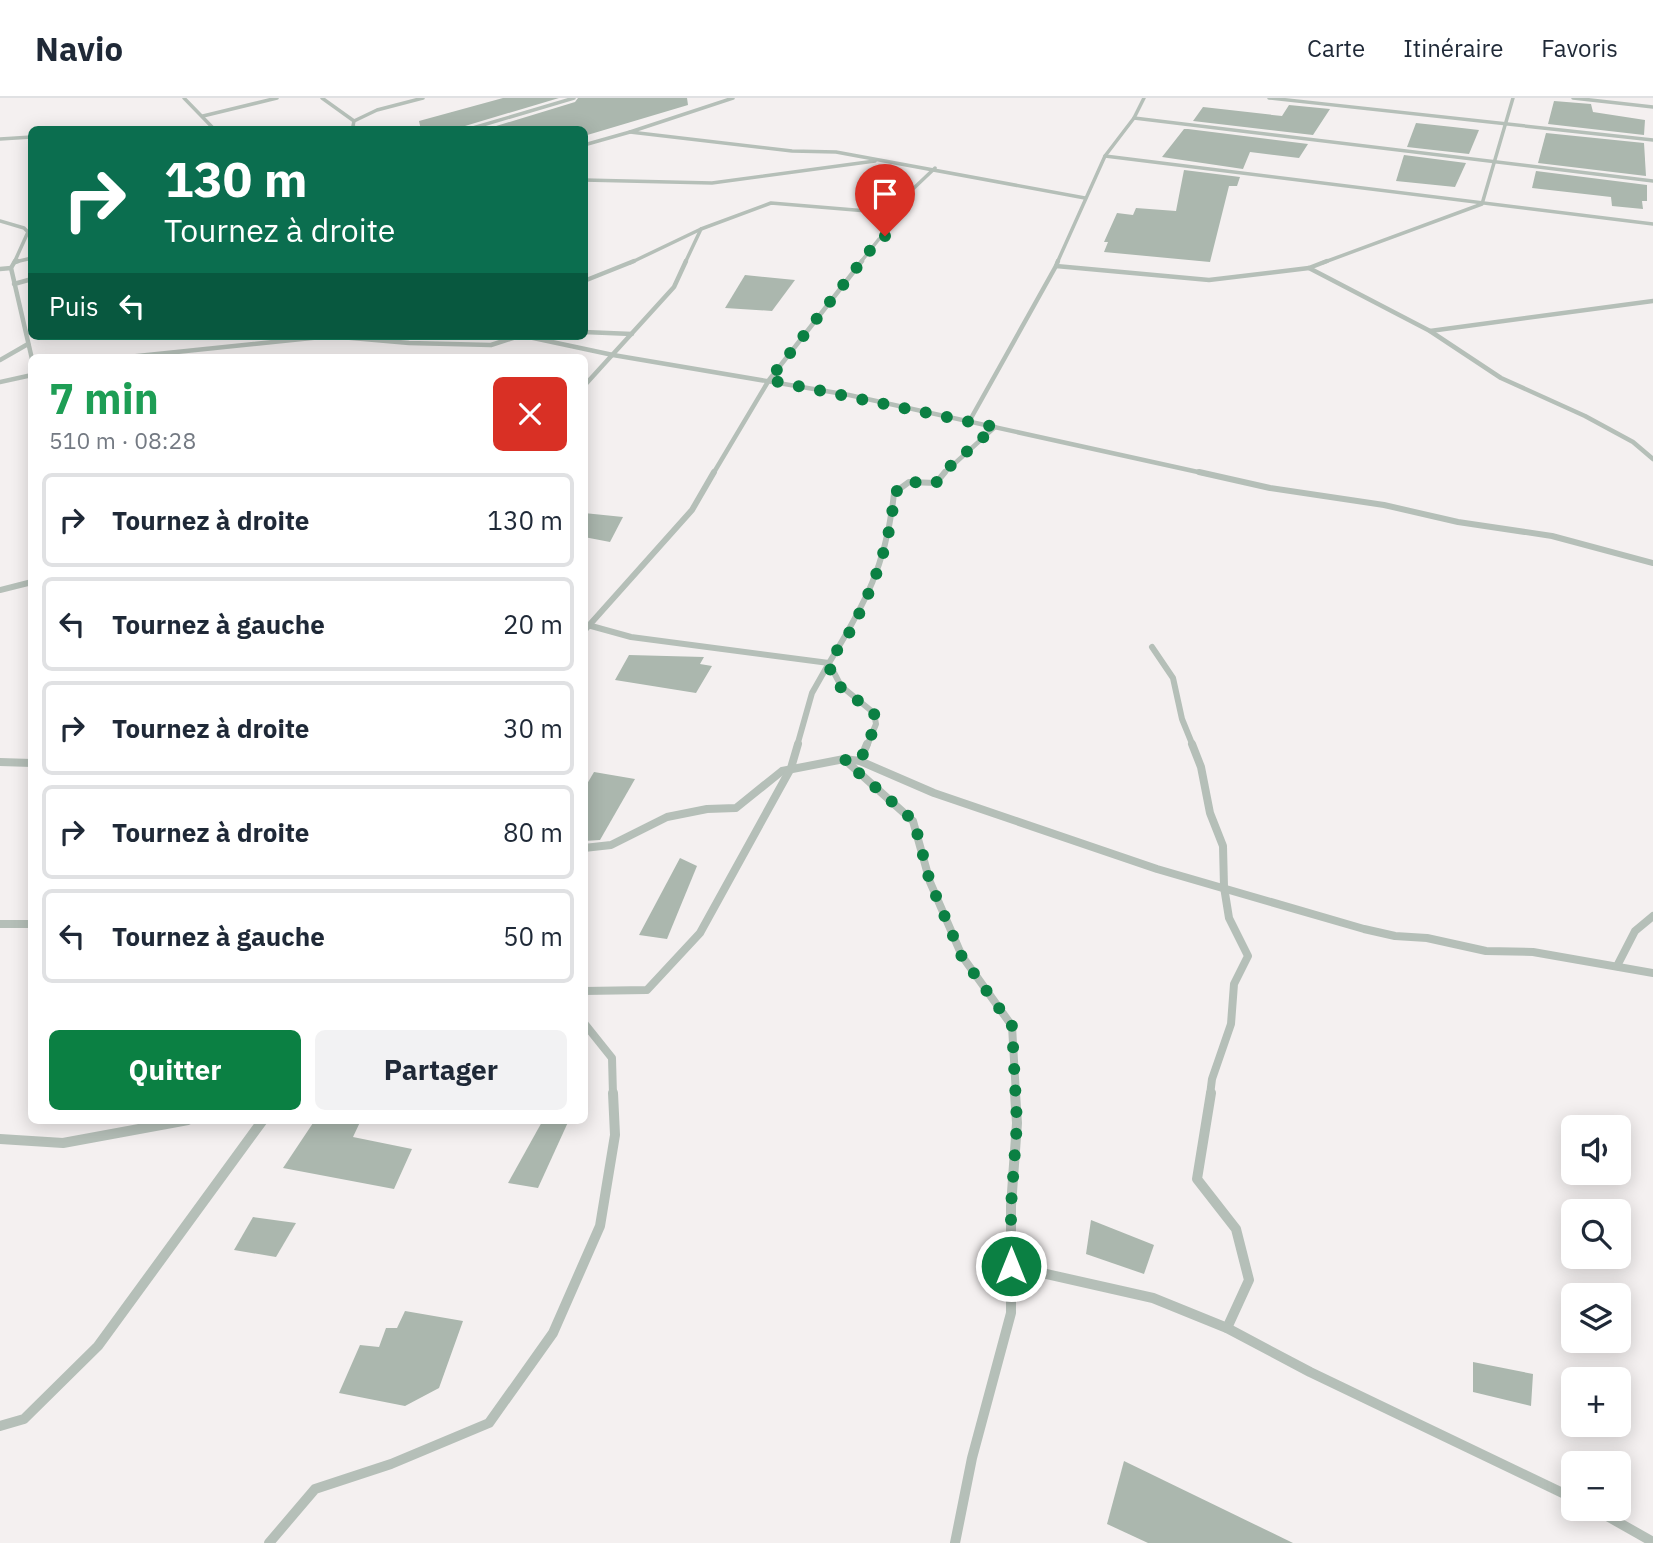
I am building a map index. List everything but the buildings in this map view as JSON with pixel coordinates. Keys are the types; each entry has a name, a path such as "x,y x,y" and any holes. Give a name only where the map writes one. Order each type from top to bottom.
{"street":[{"path":"184,98 212,126"},
{"path":"204,116 277,98"},
{"path":"322,98 354,121"},
{"path":"354,121 377,110 423,98"},
{"path":"480,126 574,98"},
{"path":"588,144 733,98"},
{"path":"970,420 1056,266 1105,156 1134,118 1144,98"},
{"path":"1269,98 1653,140"},
{"path":"1482,204 1513,99 1520,98"},
{"path":"1573,98 1653,107"},
{"path":"1134,118 1653,181"},
{"path":"353,126 354,121"},
{"path":"630,132 797,152 836,152 935,168 1085,198"},
{"path":"0,139 28,137"},
{"path":"1105,156 1653,224"},
{"path":"588,180 712,183 832,165 887,160"},
{"path":"588,625 692,510 769,380 879,239 885,236 891,213 935,168"},
{"path":"588,279 635,261 701,229 771,203 891,213"},
{"path":"1056,266 1209,280 1309,268 1482,204"},
{"path":"0,221 24,228 28,232 22,253 10,268 31,354"},
{"path":"588,382 674,287 701,229"},
{"path":"14,262 28,259"},
{"path":"0,269 10,268"},
{"path":"1309,268 1430,331 1501,378 1585,416 1633,442 1653,459"},
{"path":"14,284 28,280"},
{"path":"1430,331 1653,301"},
{"path":"588,332 632,334"},
{"path":"157,354 292,340"},
{"path":"402,340 491,345 508,340"},
{"path":"541,340 613,355 769,380 970,420 1259,486 1384,505 1458,522 1552,536 1653,564"},
{"path":"0,360 28,344"},
{"path":"0,382 28,377"},
{"path":"588,991 647,990 700,933 791,768 812,693 856,622 879,564 892,520 894,493 909,482 936,483 948,468 995,427"},
{"path":"0,590 28,583"},
{"path":"588,627 631,637 829,663"},
{"path":"1152,647 1174,678 1182,719 1201,767 1210,813 1223,846 1224,887 1230,918 1248,956 1234,984 1231,1024 1212,1079 1207,1129 1197,1179 1236,1229 1249,1280 1227,1328"},
{"path":"829,663 832,678 839,686 874,713 876,724 860,761"},
{"path":"844,760 914,821 930,882 962,957 1012,1026 1017,1123 1011,1206 1011,1313 972,1458 955,1543"},
{"path":"588,848 611,845 667,817 707,809 736,808 782,771 791,768 844,760 860,761 934,793 1157,869 1308,913 1395,936 1427,938 1486,951 1533,952 1653,974"},
{"path":"0,762 28,763"},
{"path":"1617,966 1635,931 1653,916"},
{"path":"0,924 28,924"},
{"path":"269,1543 315,1489 391,1464 489,1423 553,1333 600,1226 615,1135 612,1058 588,1028"},
{"path":"0,1139 63,1143 165,1124"},
{"path":"0,1426 24,1419 98,1346 260,1124"},
{"path":"1011,1266 1153,1298 1227,1328 1310,1373 1561,1492"},
{"path":"1616,1521 1653,1542"}],"route":[{"path":"885,236 879,239 877,246 769,380 995,427 948,468 936,483 909,482 894,493 892,520 879,564 856,622 829,663 832,678 874,713 876,724 860,761 844,760 914,821 930,882 962,957 1012,1026 1017,1123 1011,1206 1011,1266"}]}
